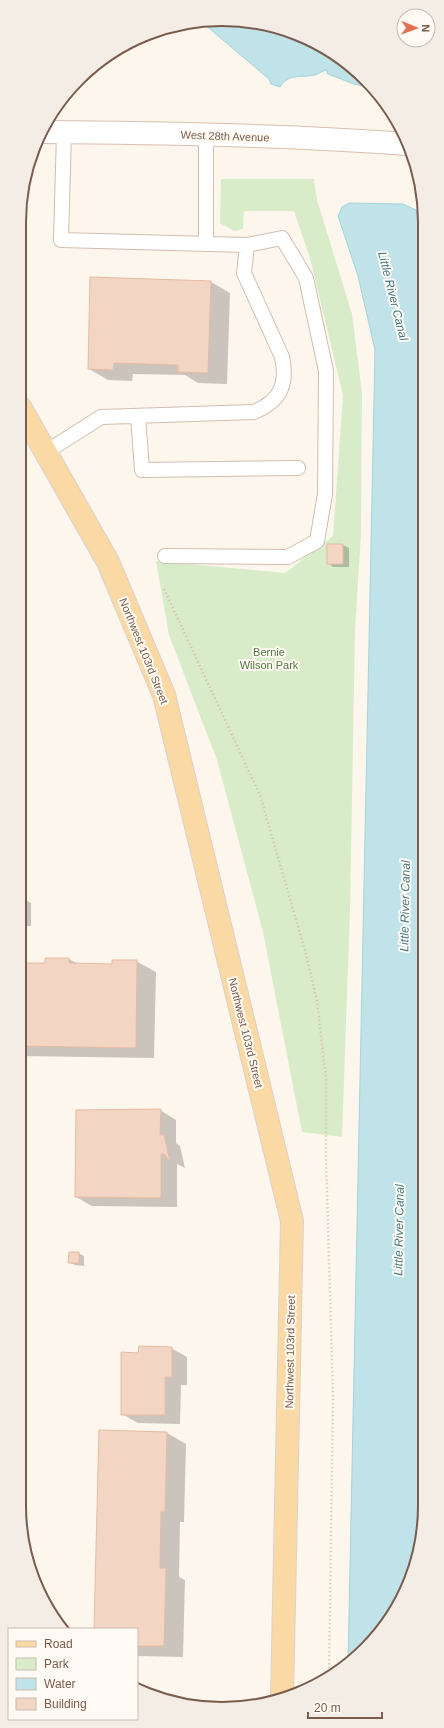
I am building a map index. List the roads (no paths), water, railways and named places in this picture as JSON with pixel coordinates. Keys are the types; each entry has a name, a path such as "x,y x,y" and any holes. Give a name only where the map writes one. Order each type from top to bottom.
{"main road":[{"name":"West 28th Avenue","path":"48,132 206,135 355,140 402,144"},
{"name":"Northwest 103rd Street","path":"26,417 108,562 164,695 292,1221 282,1693"}],"lane":[{"path":"64,133 61,240 247,245 282,238 306,278 326,371 325,494 317,541 288,557 165,556"},
{"path":"206,135 206,244"},
{"path":"46,452 102,417 254,412 267,407 277,397 283,384 285,371 282,357 244,273 247,245"},
{"path":"138,416 142,470 298,468"}],"water":[{"path":"207,26 235,26 285,36 309,46 331,59 363,86 328,74 326,70 315,75 291,78 280,87 271,84 269,79"},
{"name":"Little River Canal","path":"349,203 403,204 416,210 418,219 418,1519 408,1569 398,1593 385,1615 361,1645 348,1655 375,350 358,276 338,216 342,207"}],"park label":[{"name":"Bernie Wilson Park","path":"269,658"}]}
